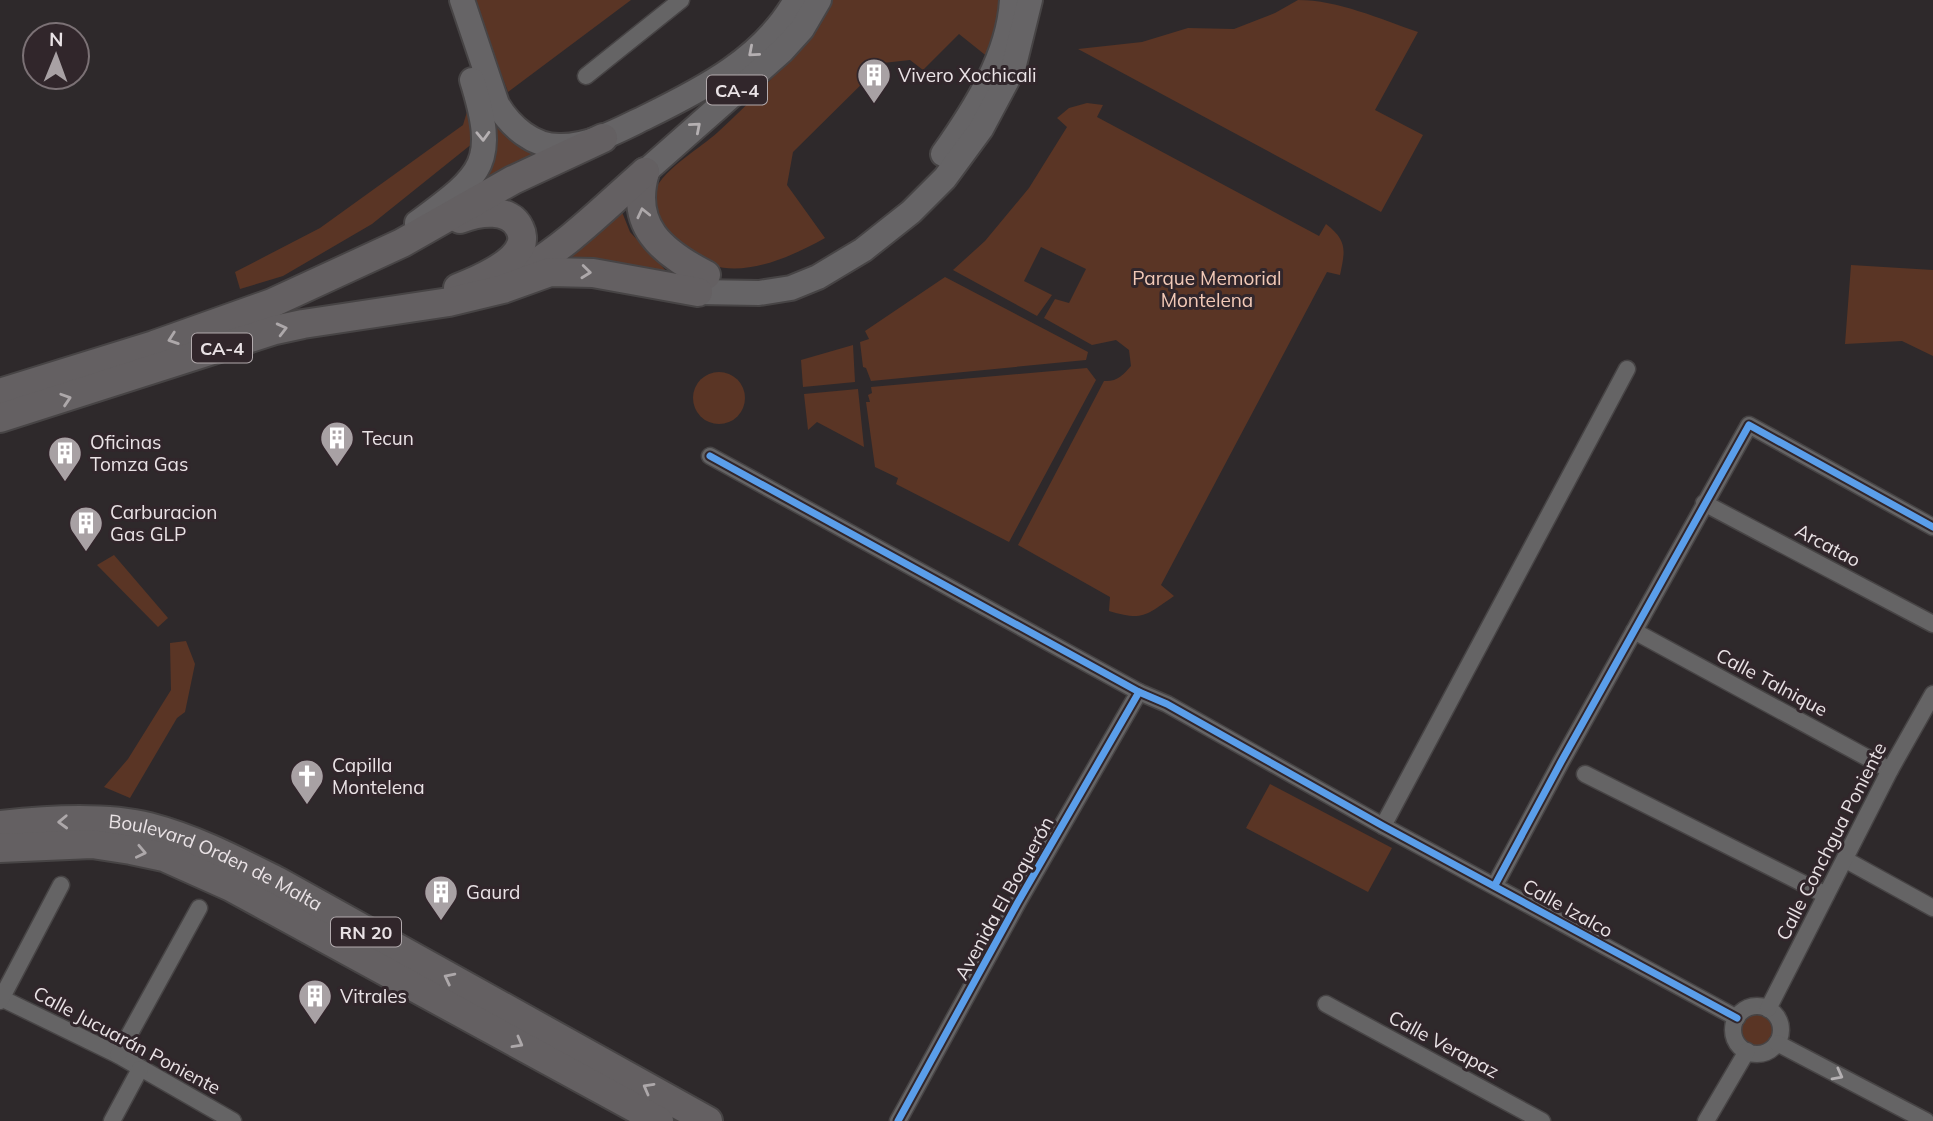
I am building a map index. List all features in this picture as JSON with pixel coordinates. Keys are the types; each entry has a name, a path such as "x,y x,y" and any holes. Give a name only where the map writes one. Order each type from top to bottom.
{"highway":[{"name":"CA-4","path":"0,393 225,322 402,243 513,180 603,138"},
{"name":"CA-4","path":"0,418 275,330 449,302 491,288 534,265 645,172"},
{"path":"645,172 640,198 646,227 702,283"},
{"path":"389,312 475,281 494,271 516,253 522,244 522,236 514,221 495,212 482,212 402,243"},
{"path":"449,302 503,289 535,276 569,271 702,283"},
{"name":"Boulevard Orden de Malta","path":"0,825 116,822 148,827 209,848 277,881 708,1121"},
{"name":"Boulevard Orden de Malta","path":"7,850 92,844 164,857 231,887 659,1121"}],"main road":[{"path":"372,256 471,180 482,159 484,139 480,104 445,0"},
{"path":"462,0 496,104 505,118 522,134 536,141 560,146 603,138"},
{"name":"CA-4","path":"603,138 690,96 717,79 769,38 796,0"},
{"name":"CA-4","path":"645,172 782,51 802,29 820,0"},
{"path":"702,283 759,293 791,288 818,277 863,250 928,197 960,159 981,128 1013,69 1020,9"}],"street":[{"path":"586,76 681,0"},
{"path":"1383,826 1628,369"},
{"path":"1495,885 1749,425 1933,527"},
{"name":"Calle Izalco","path":"710,456 1737,1018"},
{"name":"Arcatao","path":"1704,503 1933,624"},
{"name":"Calle Talnique","path":"1634,631 1890,770"},
{"name":"Avenida El Boquerón","path":"898,1121 1018,902 1139,692"},
{"name":"Calle Conchgua Poniente","path":"1768,1009 1890,770 1933,694"},
{"path":"1585,774 1826,895"},
{"path":"1846,860 1933,908"},
{"path":"0,999 61,885"},
{"path":"118,1055 199,908"},
{"name":"Calle Jucuarán Poniente","path":"0,999 118,1055 233,1121"},
{"name":"Calle Verapaz","path":"1326,1004 1542,1121"},
{"path":"1750,1007 1768,1009 1775,1014 1781,1027 1777,1043 1763,1054 1746,1051 1735,1040 1734,1027 1737,1018 1750,1007"},
{"path":"1777,1043 1926,1121"},
{"path":"1706,1121 1746,1051"},
{"path":"112,1121 140,1069"}],"green space":[{"path":"473,0 631,0 508,92"},
{"path":"829,0 1004,0 989,58 959,34 923,70 910,60 883,63 793,152 787,185 825,238 794,254 760,265 725,268 708,264 687,252 654,218 655,189 670,171 718,132 765,86 805,37"},
{"path":"1298,0 1344,7 1418,32 1375,110 1423,135 1381,212 1078,49 1142,42 1188,28 1234,29 1275,13"},
{"path":"472,95 473,143 372,224 283,276 240,289 235,272 320,228 463,125"},
{"name":"Parque Memorial Montelena","path":"1087,103 1103,105 1097,117 1319,236 1326,224 1338,236 1343,247 1340,275 1327,272 1161,585 1174,596 1150,612 1137,616 1109,611 1110,597 1018,545 1104,381 1116,379 1131,366 1129,350 1116,340 1092,345 1044,318 1055,299 1069,303 1086,269 1041,247 1024,281 1052,295 1037,316 953,270 985,241 1029,188 1067,127 1057,118 1069,108"},
{"path":"490,114 510,140 539,156 485,182 493,148"},
{"path":"620,207 630,232 669,274 559,258"},
{"path":"1851,265 1933,270 1933,356 1902,341 1845,344"},
{"path":"945,277 1088,352 1086,360 871,381 866,368 863,367 860,342 869,339 865,331"},
{"path":"853,345 855,382 803,387 801,360"},
{"path":"1087,368 1096,380 1009,542 896,484 898,478 875,467 866,402 870,402 868,395 872,393 871,387"},
{"path":"719,372 729,374 737,380 743,388 743,408 737,416 729,422 719,424 709,422 701,416 695,408 693,398 695,388 701,380 709,374"},
{"path":"858,389 864,447 817,422 808,430 804,394"},
{"path":"114,555 168,618 158,627 97,565"},
{"path":"186,641 195,664 185,712 177,718 130,798 104,787 128,759 171,690 170,643"},
{"path":"1270,784 1392,848 1368,892 1246,828"},
{"path":"1758,1012 1771,1017 1776,1030 1771,1043 1758,1048 1745,1043 1740,1030 1745,1017"}],"cycle path":[{"path":"1495,885 1749,425 1933,527"},
{"path":"710,456 1737,1018"},
{"path":"898,1121 1018,902 1139,692"}],"place":[{"name":"Vivero Xochicali","path":"874,105"},
{"name":"Tecun","path":"337,468"},
{"name":"Oficinas Tomza Gas","path":"65,483"},
{"name":"Carburacion Gas GLP","path":"86,553"},
{"name":"Capilla Montelena","path":"307,806"},
{"name":"Gaurd","path":"441,922"},
{"name":"Vitrales","path":"315,1026"}]}
